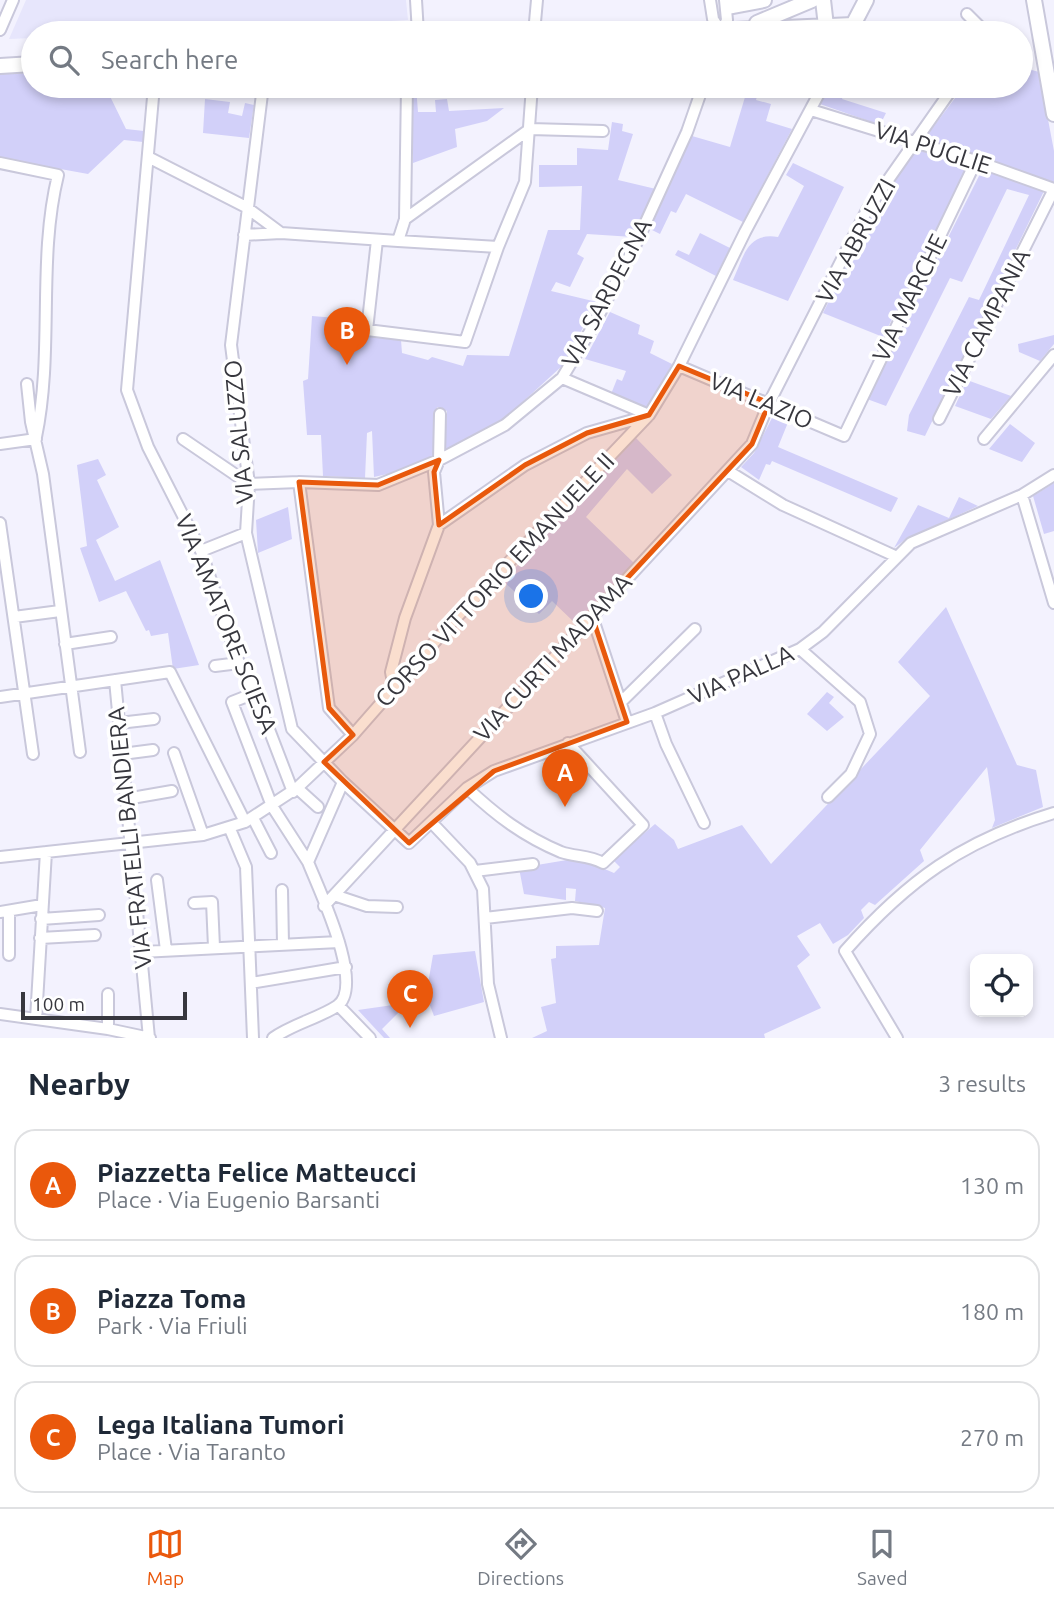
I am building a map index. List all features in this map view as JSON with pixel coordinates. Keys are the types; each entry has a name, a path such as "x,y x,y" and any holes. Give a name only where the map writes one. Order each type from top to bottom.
{"street":[{"path":"0,30 13,0"},
{"path":"416,0 417,21"},
{"path":"535,21 537,0"},
{"path":"710,0 714,21"},
{"path":"727,21 726,3 764,0"},
{"path":"766,21 811,0"},
{"path":"823,0 825,21"},
{"path":"855,21 866,0"},
{"path":"1034,0 1054,114"},
{"path":"967,14 974,21"},
{"path":"0,66 21,65"},
{"name":"VIA AMATORE SCIESA","path":"153,98 127,390 148,447 201,551 239,663 255,693 295,790"},
{"name":"VIA SALUZZO","path":"261,98 231,345 249,484 246,533 292,729 343,782 409,843"},
{"path":"398,241 405,219 407,98"},
{"path":"377,240 367,330 465,342 498,247 525,182 531,98"},
{"name":"VIA SARDEGNA","path":"249,484 299,482 378,485 439,460 505,425 562,378 635,246 687,132 699,98"},
{"name":"CORSO VITTORIO EMANUELE II","path":"0,857 204,835 230,829 249,820 295,790 353,735 454,620 649,415 679,366 745,232 817,98"},
{"name":"VIA ABRUZZI","path":"769,403 867,210 945,98"},
{"name":"VIA PUGLIE","path":"811,110 976,161 1054,189"},
{"path":"405,219 530,129 603,131"},
{"path":"148,156 246,207 281,233"},
{"name":"VIA MARCHE","path":"844,436 976,161"},
{"path":"0,163 58,174 53,195 44,310 41,413 36,439"},
{"name":"VIA CAMPANIA","path":"939,419 1054,189"},
{"path":"244,235 281,233 498,247"},
{"path":"984,439 1054,355"},
{"name":"VIA LAZIO","path":"679,366 844,436"},
{"path":"562,378 649,415"},
{"path":"27,384 43,474 80,752"},
{"name":"VIA CURTI MADAMA","path":"324,906 752,444 769,403"},
{"path":"394,688 391,672 401,630 439,524 434,472 439,460 440,414"},
{"path":"439,524 525,465 587,433 649,415"},
{"path":"0,444 36,439"},
{"path":"183,439 249,484"},
{"path":"728,471 783,505 895,556"},
{"name":"VIA PALLA","path":"409,843 467,788 494,771 655,713 800,649 823,632 895,556 911,543 1022,495 1054,475"},
{"path":"299,482 329,708 353,735"},
{"path":"1022,495 1054,603"},
{"path":"0,523 33,754"},
{"path":"201,551 246,533"},
{"path":"14,617 60,611"},
{"path":"592,616 626,722"},
{"path":"621,702 695,629"},
{"path":"65,644 111,637"},
{"path":"800,649 860,702 870,734 851,774 828,797"},
{"path":"215,666 239,663"},
{"path":"0,697 170,673 249,820 271,853"},
{"name":"VIA FRATELLI BANDIERA","path":"115,680 149,1038"},
{"path":"255,693 232,702 272,806 308,862 340,942 346,967 344,997 338,1005 307,1018 273,1038"},
{"path":"655,713 666,744 704,823"},
{"path":"119,723 154,719"},
{"path":"467,788 504,823 564,853 590,856 603,863 643,825 568,743"},
{"path":"122,754 153,750"},
{"path":"174,753 204,835"},
{"path":"308,862 343,782"},
{"path":"295,790 318,807"},
{"path":"126,799 172,791"},
{"path":"897,1038 845,951 906,887 936,865 985,839 1054,813"},
{"path":"432,823 475,871 483,889 488,984 501,1038"},
{"path":"230,829 246,867 253,1038"},
{"path":"36,1019 46,852"},
{"path":"475,871 533,864"},
{"path":"157,880 166,950"},
{"path":"282,890 283,944"},
{"path":"334,895 367,906 397,907"},
{"path":"194,903 212,902 214,947"},
{"path":"9,955 5,912 42,905"},
{"path":"485,918 572,908 597,911"},
{"path":"41,919 99,915"},
{"path":"40,938 95,935"},
{"path":"141,952 340,942"},
{"path":"251,983 346,967"},
{"path":"107,994 108,1029"},
{"path":"338,1005 370,1038"},
{"path":"0,1014 108,1029 149,1038"}],"highlighted area":[{"path":"679,366 769,403 752,444 592,616 627,722 494,771 409,843 324,762 353,735 329,708 299,482 378,485 439,460 434,472 439,525 525,465 587,433 649,415"}],"shaded area":[{"path":"26,0 406,0 408,20 21,21 21,38 9,39"},
{"path":"1033,70 1039,72 1054,151 1054,182 925,138 955,98 1033,98"},
{"path":"21,73 21,98 111,98 126,129 144,131 143,142 124,140 88,174 0,158 0,74"},
{"path":"413,98 417,98 418,112 436,112 435,100 447,99 449,111 504,108 487,121 455,129 457,147 413,163"},
{"path":"745,98 757,98 771,104 766,121 792,129 743,222 686,194 676,213 671,211 660,234 650,229 692,136 730,147"},
{"path":"823,98 842,98 886,113 880,125 820,104"},
{"path":"205,99 230,102 228,113 242,116 245,103 254,105 249,138 203,133"},
{"path":"612,122 623,124 622,131 633,134 618,180 656,189 633,237 587,234 577,254 584,258 570,287 556,282 551,291 597,302 562,366 501,422 444,452 447,411 437,407 433,456 401,471 374,477 372,431 367,433 365,478 323,476 321,435 307,435 303,381 308,379 312,316 361,320 361,335 401,340 402,353 428,360 432,357 463,366 467,355 509,356 548,230 580,230 582,186 539,187 539,165 577,165 577,148 608,150"},
{"path":"915,149 969,166 883,337 823,313 867,225"},
{"path":"793,163 844,187 788,301 733,280 753,242 768,236 778,237 804,186 786,175"},
{"path":"982,170 1044,191 925,436 907,431 909,415 969,297 979,300 1029,195 1007,189 962,282 950,278 886,406 867,399"},
{"path":"700,233 730,248 716,276 675,255 678,250 689,255"},
{"path":"610,312 640,325 638,334 654,341 650,353 672,364 648,408 611,394 617,379 622,381 626,371 585,359"},
{"path":"1054,335 1054,344 1040,361 1019,352 1018,344"},
{"path":"967,380 1011,396 991,419 955,406"},
{"path":"774,414 789,420 778,447 898,498 891,512 772,461 770,465 766,464 759,480 741,467 754,453"},
{"path":"1010,424 1035,443 1022,462 989,449"},
{"path":"636,438 672,475 652,494 627,469 586,517 634,563 575,623 552,601 539,614 503,581"},
{"path":"98,459 106,475 97,480 119,527 96,540 115,581 160,560 199,665 173,669 168,633 151,636 149,630 146,631 126,591 99,602 80,548 87,546 77,465"},
{"path":"1054,483 1054,531 1044,534 1033,496"},
{"path":"959,497 978,506 906,539 894,548 918,505 949,518"},
{"path":"288,507 292,539 258,553 256,520"},
{"path":"946,607 1017,765 1036,770 1043,807 992,828 995,820 987,767 920,850 924,861 875,905 869,902 861,910 864,918 848,935 833,944 820,923 797,936 810,955 797,966 821,1008 764,1034 765,1038 532,1038 547,1031 541,1007 556,1003 551,959 556,958 556,946 599,945 605,908 575,901 576,889 566,888 566,900 524,894 519,868 579,858 614,873 620,867 613,860 655,824 674,840 678,849 742,825 771,864 930,696 898,662"},
{"path":"827,692 834,697 829,703 844,717 827,731 807,714"},
{"path":"475,951 484,1002 434,1016 426,995 433,955"},
{"path":"400,1004 403,1008 382,1029 390,1038 384,1038 358,1010"}],"place":[{"name":"Piazza Toma","path":"347,365"},
{"name":"Piazzetta Felice Matteucci","path":"565,807"},
{"name":"Lega Italiana Tumori","path":"410,1028"}]}
